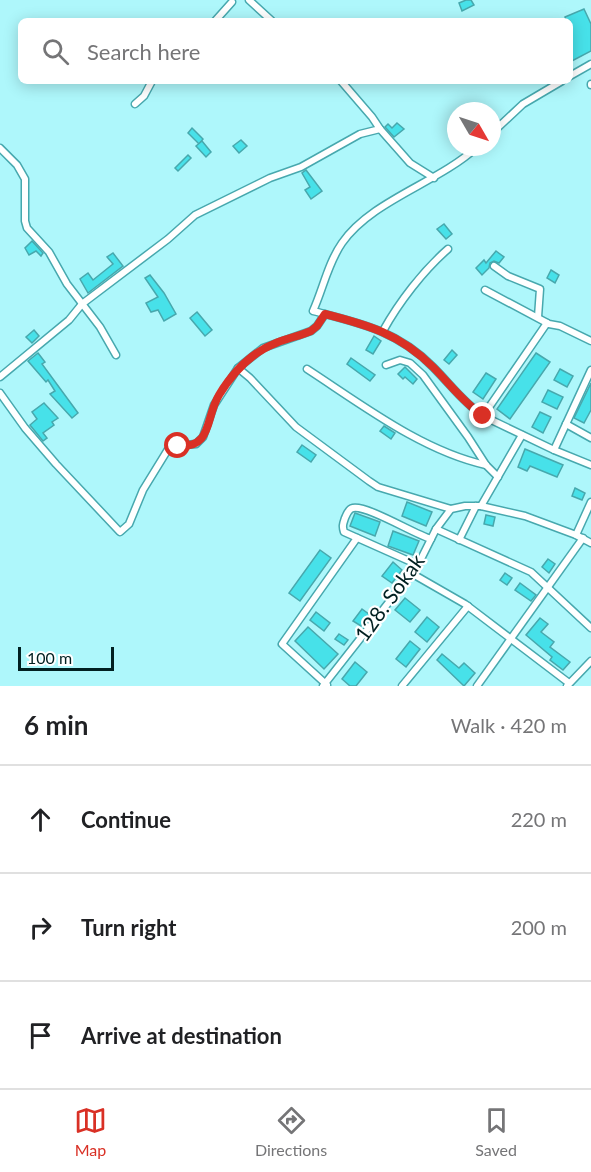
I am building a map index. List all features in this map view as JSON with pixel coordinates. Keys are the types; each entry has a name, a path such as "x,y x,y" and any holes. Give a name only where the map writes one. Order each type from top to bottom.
{"street":[{"path":"249,0 269,18"},
{"path":"218,18 232,1"},
{"path":"573,74 591,64"},
{"path":"135,104 144,96 150,84"},
{"path":"344,84 410,163 434,178"},
{"path":"501,125 523,104 557,84"},
{"path":"0,377 69,320 82,304 168,239 189,220 209,207 270,177 301,167 360,134 380,129"},
{"path":"0,148 17,165 25,179 27,228 49,252 67,284 100,327 116,355"},
{"path":"467,156 372,215 343,241 333,257 313,311 383,331 405,344 433,367 461,399 483,416 591,465"},
{"path":"383,331 399,306 436,260 448,249"},
{"path":"494,266 508,276 540,289 538,317"},
{"path":"485,290 547,323 560,326 591,341"},
{"path":"0,393 25,428 56,464 120,532 129,524 143,490 167,451 174,446 196,444 203,437 218,396 238,368 264,348 311,331 325,314"},
{"path":"483,416 547,323"},
{"path":"386,365 400,360 414,366 433,387 486,465 498,477"},
{"path":"238,368 296,427 378,487 418,497 451,509 479,506 525,516 591,543"},
{"path":"307,369 397,427 467,461 486,465"},
{"path":"554,450 591,370"},
{"path":"566,424 591,438"},
{"path":"459,540 522,435"},
{"path":"479,685 580,537 591,502"},
{"path":"418,565 344,532 342,528 347,513 356,507 431,539"},
{"name":"128. Sokak","path":"326,685 418,565 436,529 451,509"},
{"path":"436,529 531,572 591,628"},
{"path":"326,685 282,644 357,538"},
{"path":"411,573 468,606 568,685 591,661"},
{"path":"402,686 468,606"}],"building":[{"path":"471,0 474,5 462,11 459,3"},
{"path":"584,9 591,24 591,51 573,60 573,18 565,17"},
{"path":"397,123 404,129 394,137 385,127 388,124 392,128"},
{"path":"192,128 203,139 199,144 188,133"},
{"path":"241,140 247,146 239,153 233,146"},
{"path":"202,141 211,152 206,157 196,146"},
{"path":"188,155 191,158 178,171 175,168"},
{"path":"306,170 322,191 311,199 305,190 310,187 302,173"},
{"path":"444,224 452,234 446,239 437,229"},
{"path":"32,241 43,253 41,256 36,251 29,255 25,248"},
{"path":"496,251 504,257 499,263 494,261 490,263 489,268 482,275 476,268 484,260 486,263"},
{"path":"113,253 123,266 88,293 80,279 88,273 93,280 113,264 107,257"},
{"path":"551,270 559,275 555,283 547,278"},
{"path":"150,275 176,314 164,321 158,310 151,312 146,303 158,297 145,278"},
{"path":"197,312 212,330 205,336 190,318"},
{"path":"34,330 39,336 32,343 26,337"},
{"path":"374,336 381,341 373,354 366,350"},
{"path":"452,350 457,355 449,364 444,360"},
{"path":"38,353 45,362 42,364 78,413 72,418 50,394 55,391 48,380 46,382 28,361"},
{"path":"536,353 550,362 510,419 497,409"},
{"path":"351,358 375,375 370,381 347,364"},
{"path":"405,367 417,379 413,384 398,374"},
{"path":"560,369 573,376 567,387 554,380"},
{"path":"486,373 496,379 483,399 473,392"},
{"path":"591,383 591,410 584,423 574,418"},
{"path":"548,390 563,397 557,409 542,402"},
{"path":"44,403 58,418 52,422 54,425 43,433 47,438 43,441 30,425 37,419 32,412"},
{"path":"540,412 551,417 543,433 532,427"},
{"path":"384,426 395,433 391,439 380,431"},
{"path":"302,445 316,455 311,462 297,452"},
{"path":"525,449 563,465 557,477 530,466 527,471 518,467"},
{"path":"575,488 585,493 582,500 572,496"},
{"path":"407,502 432,512 426,526 402,516"},
{"path":"355,513 380,522 375,536 350,526"},
{"path":"486,515 495,517 493,526 484,524"},
{"path":"393,531 419,541 413,555 388,546"},
{"path":"320,550 331,558 300,601 289,593"},
{"path":"548,559 555,564 549,573 542,567"},
{"path":"393,562 402,570 392,583 382,576"},
{"path":"505,573 512,578 507,585 500,580"},
{"path":"520,583 536,595 531,601 515,590"},
{"path":"405,598 420,610 410,622 395,610"},
{"path":"362,609 370,615 361,626 353,621"},
{"path":"316,612 330,623 324,631 310,620"},
{"path":"427,617 439,627 427,642 415,632"},
{"path":"540,618 548,624 541,632 554,642 550,647 570,662 563,670 550,660 552,657 526,635"},
{"path":"308,627 338,654 324,669 295,641"},
{"path":"339,634 348,640 344,645 335,639"},
{"path":"410,641 420,649 406,667 396,659"},
{"path":"442,654 459,668 464,663 475,673 464,686 437,660"},
{"path":"355,662 367,672 356,686 350,686 342,679"}],"route":[{"path":"178,446 191,446 200,441 206,432 218,396 245,361 264,348 311,331 325,314 383,331 405,344 433,367 461,399 483,416"}]}
